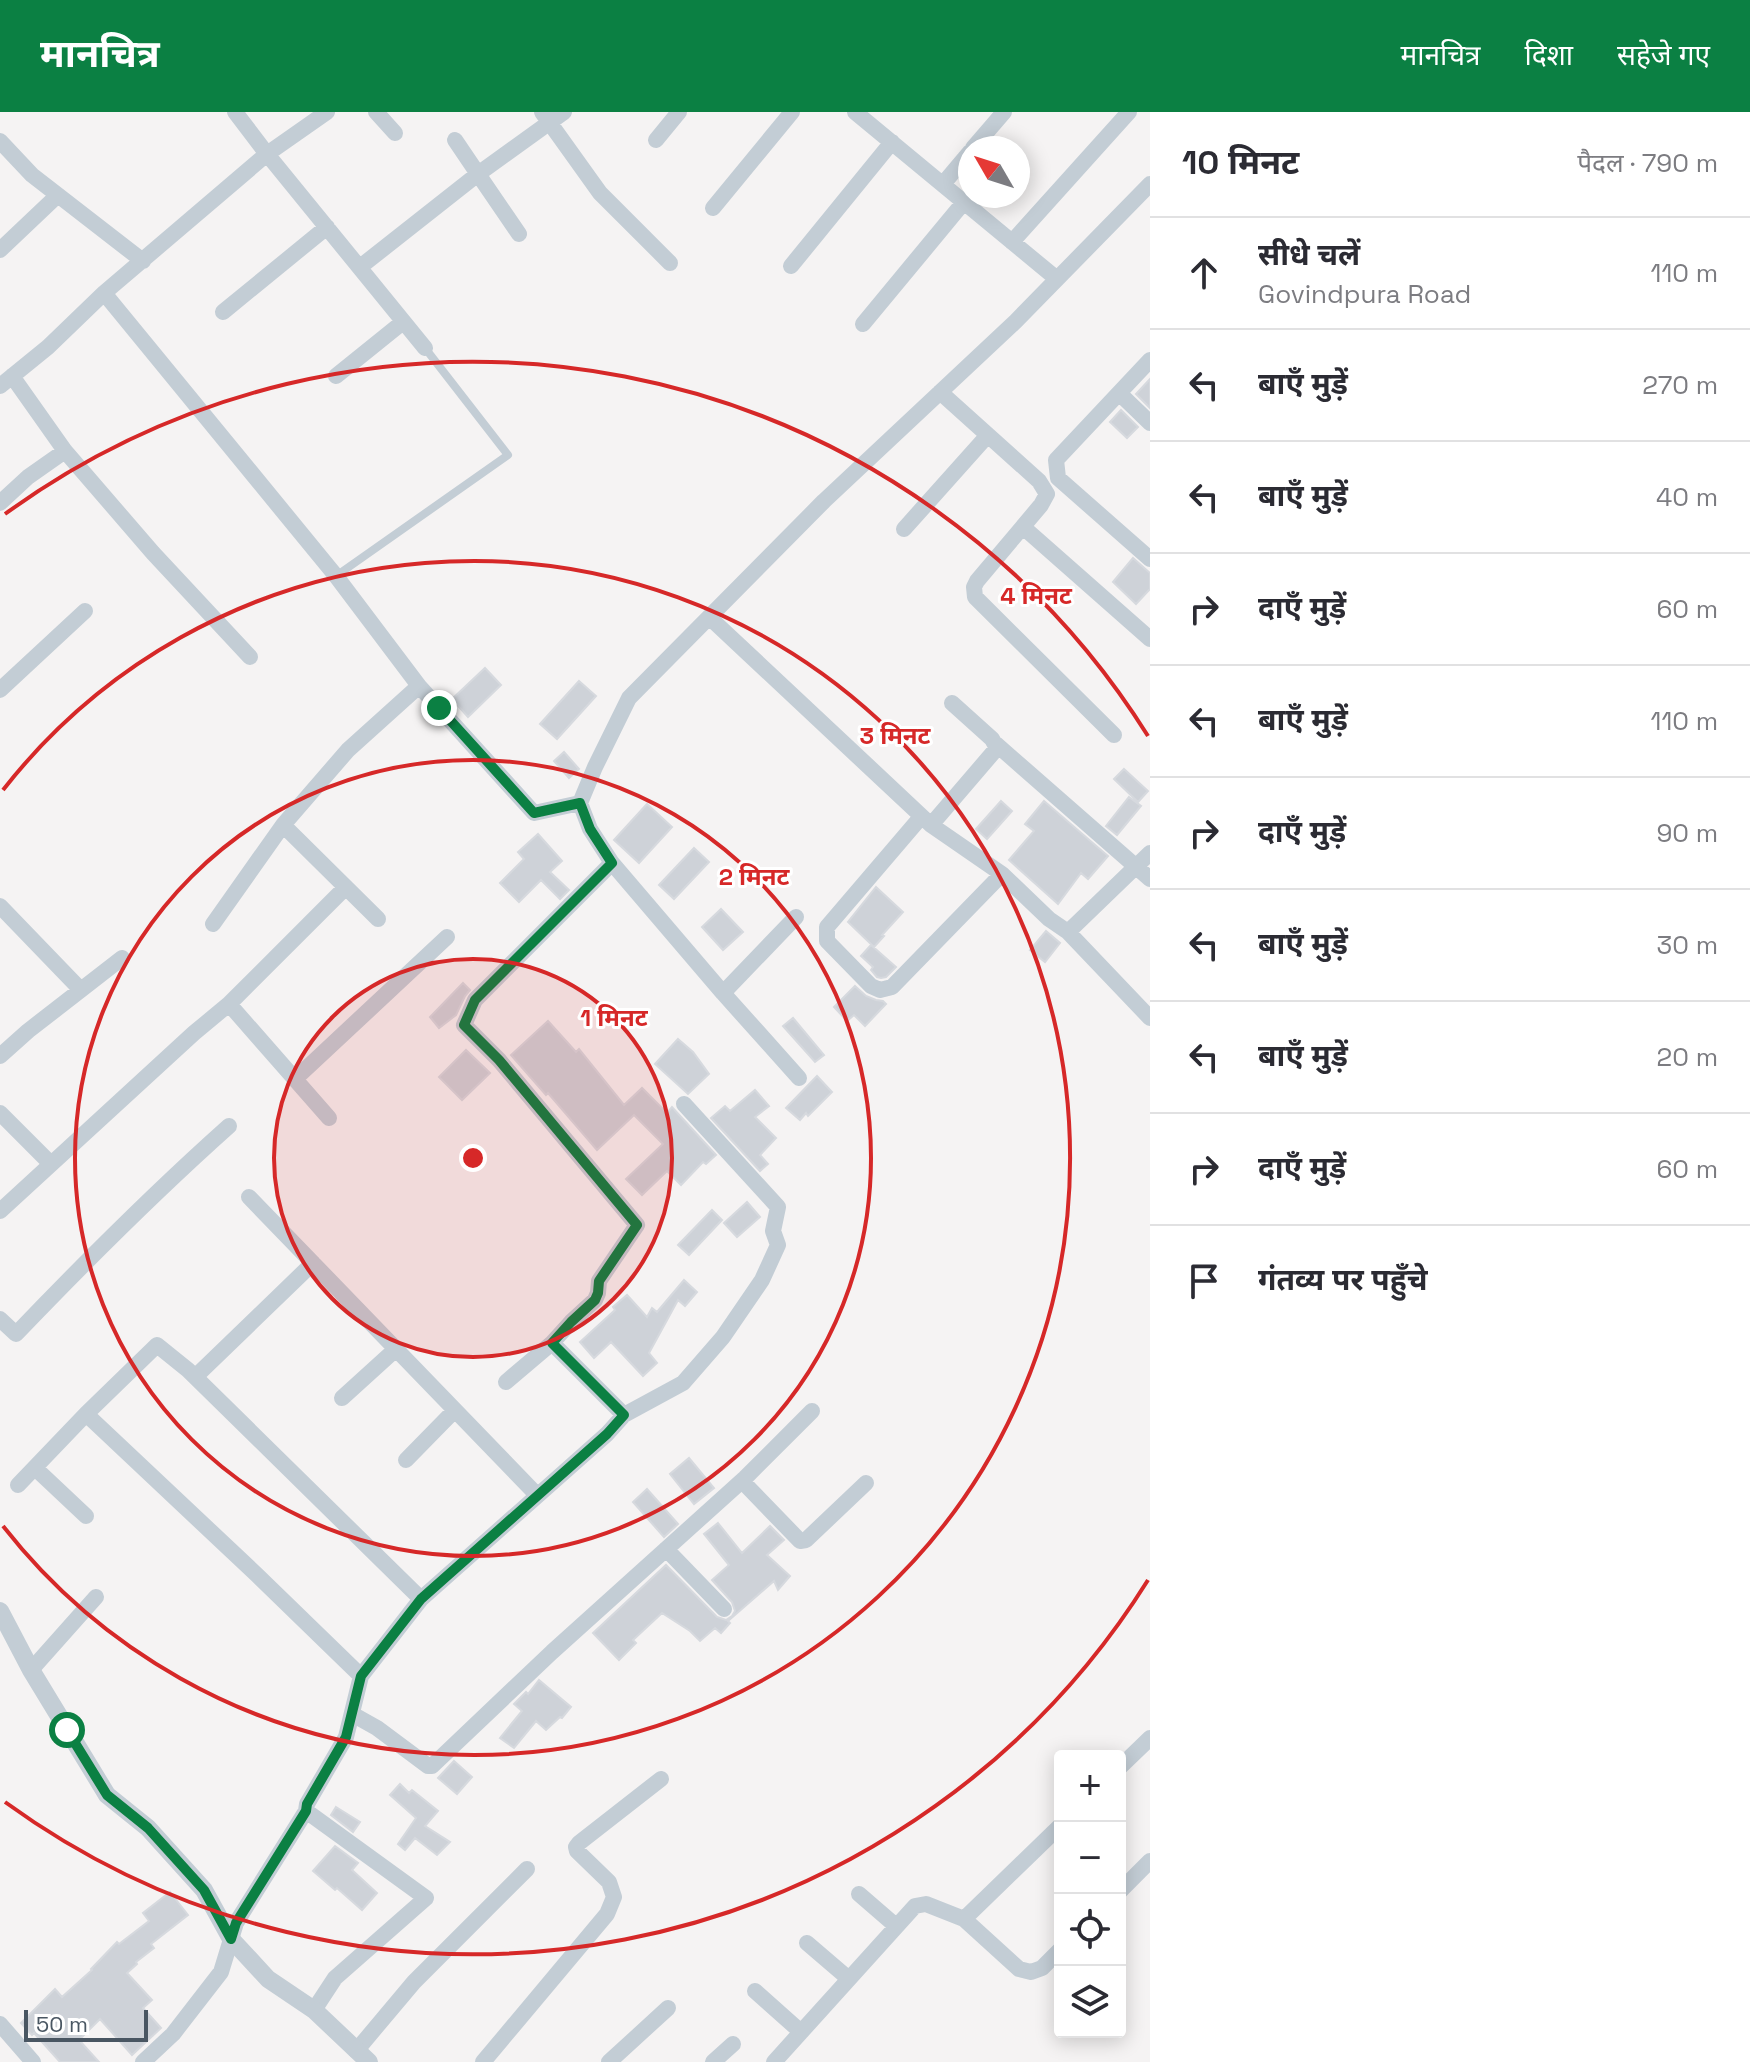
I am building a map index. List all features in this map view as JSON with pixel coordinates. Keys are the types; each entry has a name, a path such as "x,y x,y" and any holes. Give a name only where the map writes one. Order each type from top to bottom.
{"street":[{"path":"235,112 425,348"},
{"path":"250,657 153,553 6,381 267,154 327,112"},
{"path":"376,112 395,133"},
{"path":"360,267 546,118 564,112"},
{"path":"656,140 679,112"},
{"path":"713,208 792,112"},
{"path":"855,112 958,197"},
{"path":"984,136 1004,112"},
{"path":"1012,242 1129,112"},
{"path":"546,118 600,193 670,263"},
{"path":"455,140 519,234"},
{"path":"791,266 892,142"},
{"path":"3,151 143,261"},
{"path":"943,184 958,166"},
{"path":"799,1078 612,863 590,829 580,803 629,698 824,501 1016,321 1150,184"},
{"path":"0,250 58,195"},
{"path":"863,324 959,208"},
{"path":"971,208 1057,279"},
{"path":"223,312 327,227"},
{"path":"104,293 336,576 419,686 534,813 580,803"},
{"path":"336,376 403,322"},
{"path":"1150,360 1056,460 1058,478 1150,559"},
{"path":"940,392 1045,488 1047,494 977,581 975,597 1114,735"},
{"path":"1119,393 1150,423"},
{"path":"904,529 988,435"},
{"path":"0,503 28,477 65,451"},
{"path":"1023,527 1150,639"},
{"path":"0,690 85,611"},
{"path":"709,617 926,821 1002,874 1049,919 1068,932 1150,1018"},
{"path":"213,924 283,825 348,750 419,686"},
{"path":"952,703 1144,873"},
{"path":"996,744 994,754 827,927 827,941 871,986 880,990 892,987 1002,874"},
{"path":"283,825 378,919"},
{"path":"1068,932 1144,873 1150,853"},
{"path":"506,1382 552,1343 595,1300 599,1281 637,1225 499,1060 464,1025 475,1000 612,863"},
{"path":"0,1211 229,1004 345,888"},
{"path":"0,906 81,990"},
{"path":"723,993 796,917"},
{"path":"295,1079 447,937"},
{"path":"0,1056 122,958"},
{"path":"229,1004 329,1118"},
{"path":"143,2062 173,2034 221,1972 236,1923 306,1811 307,1804 346,1737 361,1676 421,1599 607,1434 624,1415 683,1383 723,1337 762,1280 778,1245 773,1231 778,1207 684,1104"},
{"path":"0,1113 51,1164"},
{"path":"0,1319 16,1334 164,1184 229,1126"},
{"path":"249,1197 537,1495"},
{"path":"195,1377 313,1263"},
{"path":"552,1343 624,1415"},
{"path":"18,1485 157,1345 195,1377 421,1599"},
{"path":"342,1398 396,1349"},
{"path":"406,1460 454,1411"},
{"path":"352,1714 432,1766 742,1481 812,1411"},
{"path":"86,1414 361,1676"},
{"path":"35,1468 86,1516"},
{"path":"742,1481 800,1541 806,1540 866,1483"},
{"path":"666,1549 724,1609"},
{"path":"31,1670 96,1597"},
{"path":"0,1611 31,1670 107,1795 148,1828 204,1890 231,1939 268,1979 314,2010 362,2056 414,1982 527,1869"},
{"path":"1126,1761 1150,1738"},
{"path":"483,2062 607,1914 614,1897 609,1882 576,1847 661,1779"},
{"path":"306,1811 426,1898 335,1978 314,2010"},
{"path":"964,1919 1054,1832"},
{"path":"1126,1885 1150,1861"},
{"path":"859,1894 896,1926"},
{"path":"774,2062 915,1906 926,1904 964,1919 1019,1969 1031,1972 1042,1968 1054,1956"},
{"path":"807,1943 849,1979"},
{"path":"755,1991 801,2032"},
{"path":"609,2062 668,2008"},
{"path":"0,2024 33,2062"},
{"path":"713,2062 733,2044"}],"lane":[{"path":"336,576 508,455 425,348"}],"building":[{"path":"1150,379 1150,408 1136,394"},
{"path":"1121,410 1138,427 1127,438 1110,422"},
{"path":"1133,558 1150,573 1150,589 1136,604 1113,582"},
{"path":"485,668 501,685 468,717 452,699"},
{"path":"579,681 596,696 557,739 540,724"},
{"path":"564,752 579,769 569,778 554,761"},
{"path":"1124,769 1148,791 1138,802 1114,779"},
{"path":"1129,797 1141,806 1117,835 1106,826"},
{"path":"1001,801 1012,811 987,839 976,829"},
{"path":"1044,801 1108,856 1088,879 1081,873 1058,904 1009,860 1034,831 1025,824"},
{"path":"647,804 672,827 639,863 614,840"},
{"path":"538,834 562,861 550,872 569,890 560,899 541,880 519,902 500,883 524,859 518,852"},
{"path":"694,848 709,862 674,899 659,885"},
{"path":"876,887 903,912 874,947 848,922"},
{"path":"721,909 743,932 723,950 702,927"},
{"path":"1046,931 1060,943 1045,962 1030,950"},
{"path":"871,945 896,967 886,977 877,977 871,970 873,967 861,956"},
{"path":"463,983 470,990 456,1015 439,1028 430,1017"},
{"path":"855,986 866,996 886,1004 865,1026 854,1015 847,1021 834,1007"},
{"path":"793,1018 824,1055 815,1062 783,1026"},
{"path":"548,1021 576,1052 579,1049 624,1105 642,1088 667,1113 672,1107 716,1155 706,1164 703,1162 681,1185 667,1171 642,1195 626,1179 663,1144 634,1115 597,1150 511,1055"},
{"path":"678,1039 693,1052 709,1074 688,1094 655,1064"},
{"path":"466,1050 490,1073 462,1100 439,1077"},
{"path":"817,1076 832,1092 800,1120 786,1108"},
{"path":"755,1090 769,1106 755,1117 776,1138 760,1155 768,1164 760,1171 711,1118 725,1106 730,1111"},
{"path":"747,1202 760,1217 737,1237 724,1223"},
{"path":"712,1210 722,1220 689,1255 678,1245"},
{"path":"684,1280 697,1292 685,1306 678,1300 649,1353 657,1363 643,1376 611,1342 594,1358 580,1342 627,1295 647,1317 652,1308 657,1312"},
{"path":"689,1458 714,1488 694,1504 670,1474"},
{"path":"647,1489 678,1524 664,1537 633,1502"},
{"path":"718,1523 742,1553 770,1526 784,1540 767,1555 790,1576 778,1590 774,1581 728,1621 730,1623 721,1633 715,1628 700,1641 662,1613 633,1640 636,1643 619,1660 593,1633 666,1565 717,1617 726,1620 732,1616 735,1611 732,1602 712,1580 729,1565 704,1534"},
{"path":"539,1680 571,1707 546,1730 536,1721 514,1748 500,1738 522,1711 514,1704 526,1692 528,1694"},
{"path":"454,1761 472,1777 457,1794 438,1778"},
{"path":"400,1784 438,1811 425,1826 450,1842 437,1855 415,1838 405,1850 398,1844 416,1818 390,1795"},
{"path":"336,1807 360,1822 353,1832 331,1815"},
{"path":"335,1846 358,1863 352,1870 377,1893 362,1910 313,1871"},
{"path":"170,1892 188,1915 151,1944 154,1948 127,1973 152,2000 143,2008 161,2028 132,2055 100,2019 79,2040 99,2062 60,2062 21,2023 55,1989 62,1997 117,1942 119,1944 149,1921 143,1913"}],"route":[{"path":"67,1730 107,1795 148,1828 204,1890 231,1939 236,1923 306,1811 307,1804 346,1737 361,1676 421,1599 607,1434 624,1415 552,1343 595,1300 599,1281 637,1225 499,1060 464,1025 475,1000 612,863 590,829 580,803 534,813 439,708"}]}
